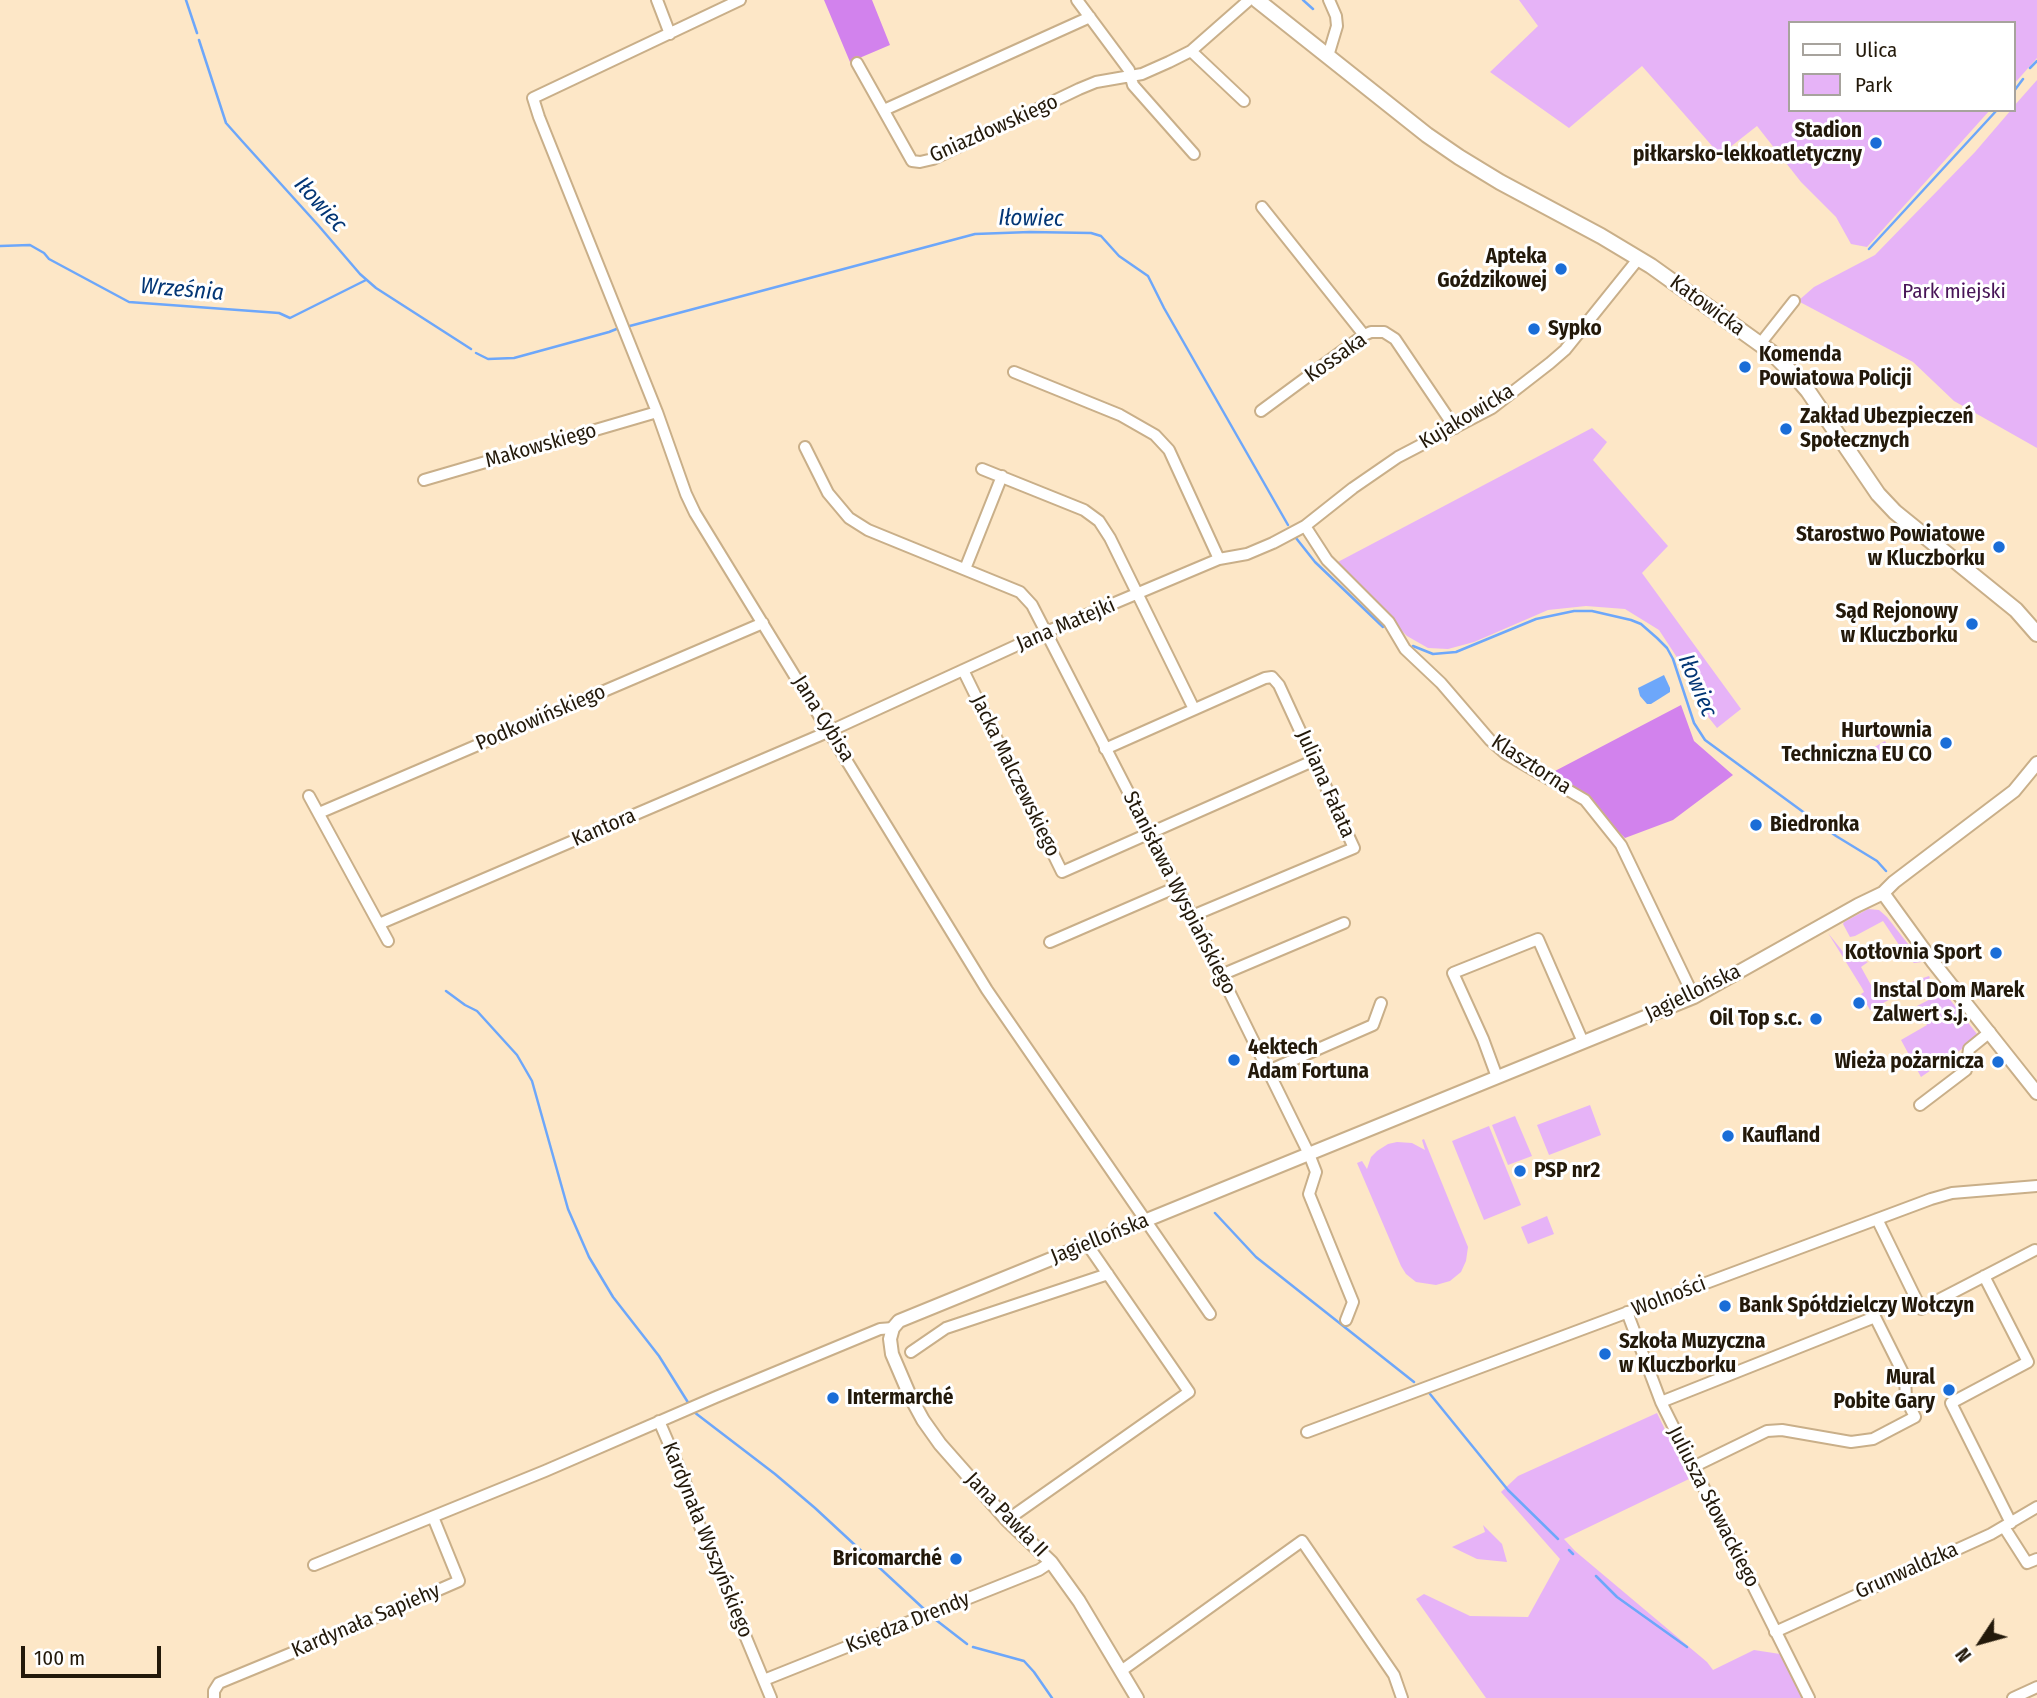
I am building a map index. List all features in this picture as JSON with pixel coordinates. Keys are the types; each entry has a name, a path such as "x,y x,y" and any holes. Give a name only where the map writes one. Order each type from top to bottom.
{"main road":[{"name":"Katowicka","path":"1257,0 1427,135 1459,157 1639,258 1760,344 1783,363 1808,391 1878,494 1895,512 1983,582 2037,634"}],"street":[{"path":"657,0 670,34 740,0"},
{"path":"1077,0 1129,70 1133,85 1194,154"},
{"path":"1131,76 1142,74 1191,51 1250,0"},
{"path":"1328,56 1337,26 1330,1"},
{"path":"884,110 1090,17"},
{"name":"Jana Cybisa","path":"670,34 533,98 657,412 686,494 695,513 987,990 1210,1314"},
{"path":"1191,51 1244,101"},
{"name":"Gniazdowskiego","path":"857,63 912,161 920,162 933,159 1088,86 1131,76"},
{"path":"1262,206 1364,335"},
{"name":"Kujakowicka","path":"1305,526 1398,457 1492,408 1565,350 1639,258"},
{"path":"1760,344 1794,301"},
{"name":"Kossaka","path":"1261,411 1364,335 1384,332 1395,339 1455,428"},
{"path":"1014,372 1121,415 1155,435 1169,450 1219,559"},
{"name":"Makowskiego","path":"424,480 657,412"},
{"name":"Stanisława Wyspiańskiego","path":"805,447 828,493 849,518 869,530 1020,592 1032,604 1192,916 1309,1154"},
{"path":"982,469 1084,510 1099,521 1110,538 1194,709 1105,748"},
{"path":"965,569 1002,476"},
{"name":"Jana Matejki","path":"830,731 1046,632 1219,559 1247,554 1305,526"},
{"name":"Klasztorna","path":"1305,526 1327,560 1389,622 1405,649 1441,683 1490,740 1506,754 1585,800 1621,845 1694,997"},
{"name":"Podkowińskiego","path":"318,813 763,623"},
{"name":"Jacka Malczewskiego","path":"963,670 1062,872 1149,834"},
{"name":"Juliana Fałata","path":"1192,916 1354,848 1315,760 1279,685 1272,677 1194,709"},
{"name":"Kantora","path":"379,925 830,731"},
{"path":"1149,834 1315,760"},
{"name":"Jagiellońska","path":"893,1328 906,1318 1694,997 1883,893 2014,791 2037,763"},
{"path":"309,796 388,942"},
{"path":"1050,942 1177,887"},
{"path":"1883,893 1933,962 2037,1093"},
{"path":"1221,975 1344,923"},
{"path":"1497,1077 1454,972 1538,939 1583,1042"},
{"path":"1268,1071 1373,1025 1381,1003"},
{"path":"1920,1105 1966,1070 1969,1049 1990,1032"},
{"path":"1309,1154 1316,1172 1309,1194 1353,1302 1346,1320"},
{"name":"Wolności","path":"1307,1432 1931,1199 1952,1193 2037,1186"},
{"path":"1877,1219 1921,1309 2035,1250"},
{"path":"1007,1520 1189,1391 1087,1244"},
{"path":"911,1352 946,1328 1108,1274"},
{"path":"1984,1276 2028,1362 1951,1403 2027,1563 2037,1559"},
{"name":"Juliusza Słowackiego","path":"1628,1312 1661,1402 1809,1698"},
{"path":"1661,1402 1875,1317 1905,1377 1906,1399 1915,1417 1873,1439 1851,1442 1782,1430 1767,1431 1693,1467"},
{"name":"Kardynała Wyszyńskiego","path":"771,1698 659,1421 880,1329 893,1328"},
{"name":"Jana Pawła II","path":"893,1328 890,1339 892,1354 923,1420 940,1444 1007,1520 1051,1562 1079,1601 1137,1698"},
{"path":"314,1565 659,1421"},
{"name":"Grunwaldzka","path":"1776,1632 2007,1525 2037,1507"},
{"name":"Kardynała Sapiehy","path":"214,1694 219,1682 459,1581 433,1517"},
{"path":"1121,1671 1302,1541 1394,1675 1402,1698"},
{"name":"Księdza Drendy","path":"764,1680 1039,1570 1051,1562"},
{"path":"2012,1698 2037,1687"}],"green space":[{"path":"1519,0 2037,0 2037,58 2016,82 2016,21 1788,21 1788,112 1988,112 1867,247 1851,244 1836,217 1801,182 1757,126 1720,155 1642,66 1569,128 1490,72 1538,26"},
{"name":"Park miejski","path":"2037,80 2037,448 1954,401 1913,362 1798,301 1814,287 1875,255 1975,152 2009,112 2016,112 2016,104"},
{"path":"1592,428 1607,442 1593,460 1668,546 1642,573 1741,709 1717,728 1697,703 1682,665 1659,630 1625,609 1586,606 1548,610 1474,642 1448,649 1428,648 1407,636 1334,564"},
{"path":"1885,741 1891,752 1870,764 1864,753"},
{"path":"1868,909 1879,910 1887,917 1922,962 1914,963 1907,957 1883,921 1850,937 1844,922"},
{"path":"1828,933 1844,953 1857,952 1861,960 1868,962 1861,967 1871,985 1875,983 1882,997 1914,981 1929,976 1930,978 1870,1010 1861,994 1864,992 1862,988"},
{"path":"1944,992 1977,1034 1975,1040 1921,1077 1901,1040 1927,1025 1917,1006"},
{"path":"1590,1105 1601,1135 1549,1155 1537,1125"},
{"path":"1515,1116 1532,1156 1508,1165 1492,1125"},
{"path":"1489,1126 1521,1205 1484,1220 1452,1141"},
{"path":"1424,1139 1468,1247 1461,1272 1450,1281 1436,1285 1416,1282 1406,1274 1357,1163 1362,1161 1367,1169 1371,1157 1377,1151 1397,1142 1412,1143 1425,1150"},
{"path":"1547,1216 1554,1234 1528,1244 1521,1227"},
{"path":"1657,1413 1689,1479 1564,1539 1713,1670 1754,1650 1780,1654 1804,1698 1486,1698 1416,1599 1424,1594 1470,1616 1528,1617 1560,1559 1501,1492 1518,1476"},
{"path":"1483,1525 1502,1544 1507,1562 1477,1559 1452,1547 1485,1532"}],"shaded area":[{"path":"824,0 872,0 890,45 850,62"},
{"path":"1681,705 1694,741 1733,775 1673,820 1625,838 1555,771"}],"water":[{"path":"1664,675 1670,692 1647,704 1640,696 1638,688"}],"waterway":[{"name":"Iłowiec","path":"186,0 197,33"},
{"path":"1303,0 1313,9"},
{"name":"Iłowiec","path":"199,40 226,123 360,274 376,288 471,349"},
{"path":"2030,68 2037,61"},
{"path":"2016,88 2023,79"},
{"path":"1869,249 1995,112"},
{"name":"Iłowiec","path":"626,327 975,234 1091,233 1101,236 1119,256 1148,276 1288,525"},
{"name":"Września","path":"0,246 30,245 49,259 129,302 279,313 290,318 366,280"},
{"name":"Iłowiec","path":"476,353 488,359 514,358 619,328"},
{"name":"Iłowiec","path":"1296,538 1315,562 1383,627"},
{"name":"Iłowiec","path":"1413,646 1433,654 1456,652 1536,619 1574,611 1592,611 1641,624 1667,648 1694,723 1705,740 1836,836 1877,861 1886,871"},
{"path":"446,991 477,1011 517,1055 532,1081 568,1209 589,1257 613,1297 659,1356 689,1404"},
{"path":"1215,1213 1256,1257 1414,1382"},
{"path":"1430,1394 1508,1490 1558,1539"},
{"path":"694,1412 815,1508 924,1609"},
{"path":"1569,1550 1573,1554"},
{"path":"1596,1576 1617,1597 1687,1647"},
{"path":"936,1620 967,1644"},
{"path":"973,1647 1024,1661 1052,1698"}],"place":[{"name":"Stadion piłkarsko-lekkoatletyczny","path":"1876,143"},
{"name":"Apteka Goździkowej","path":"1561,269"},
{"name":"Sypko","path":"1534,329"},
{"name":"Komenda Powiatowa Policji","path":"1745,367"},
{"name":"Zakład Ubezpieczeń Społecznych","path":"1786,429"},
{"name":"Starostwo Powiatowe w Kluczborku","path":"1999,547"},
{"name":"Sąd Rejonowy w Kluczborku","path":"1972,624"},
{"name":"Hurtownia Techniczna EU CO","path":"1946,743"},
{"name":"Biedronka","path":"1756,825"},
{"name":"Kotłovnia Sport","path":"1996,953"},
{"name":"Instal Dom Marek Zalwert s.j.","path":"1859,1003"},
{"name":"Oil Top s.c.","path":"1816,1019"},
{"name":"4ektech Adam Fortuna","path":"1234,1060"},
{"name":"Wieża pożarnicza","path":"1998,1062"},
{"name":"Kaufland","path":"1728,1136"},
{"name":"PSP nr2","path":"1520,1171"},
{"name":"Bank Spółdzielczy Wołczyn","path":"1725,1306"},
{"name":"Szkoła Muzyczna w Kluczborku","path":"1605,1354"},
{"name":"Mural Pobite Gary","path":"1949,1390"},
{"name":"Intermarché","path":"833,1398"},
{"name":"Bricomarché","path":"956,1559"}]}
